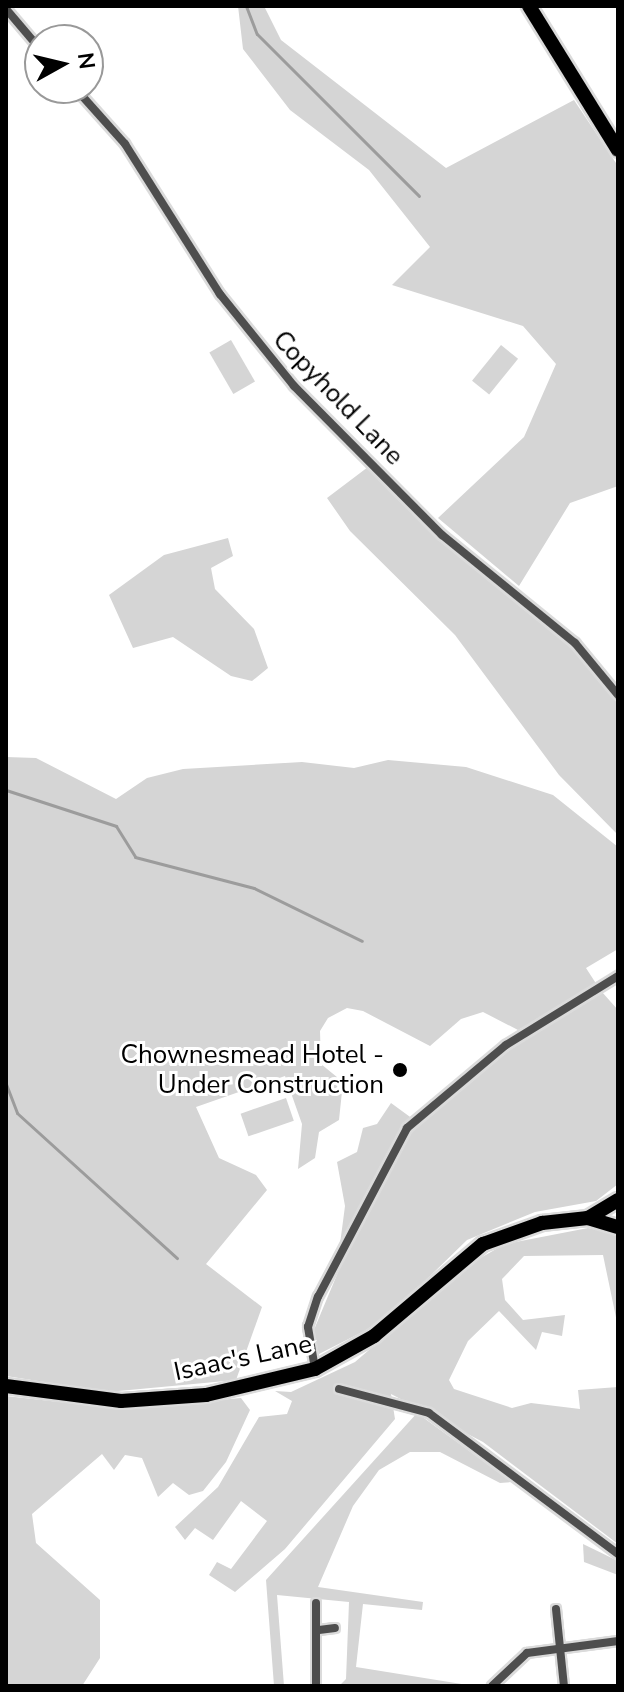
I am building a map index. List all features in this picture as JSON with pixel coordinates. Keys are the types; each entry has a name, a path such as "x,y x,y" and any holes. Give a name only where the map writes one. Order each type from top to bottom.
{"highway":[{"path":"529,6 618,150"},
{"name":"Isaac's Lane","path":"588,1218 618,1200"},
{"name":"Isaac's Lane","path":"6,1386 134,1400 206,1395 315,1369 374,1336 483,1244 542,1223 588,1218 618,1227"}],"street":[{"path":"6,9 24,30"},
{"name":"Copyhold Lane","path":"89,104 125,144 220,294 294,386 442,535 575,643 618,695"},
{"path":"315,1369 308,1327 318,1297 407,1128 458,1080 618,976"},
{"path":"339,1389 429,1413 618,1554"},
{"path":"316,1603 319,1630 316,1686"},
{"path":"556,1609 564,1686"},
{"path":"319,1630 335,1628"},
{"path":"492,1686 527,1653 618,1641"}],"shaded area":[{"path":"238,6 264,6 281,40 446,168 574,100 618,166 618,486 570,503 519,586 438,518 524,437 556,364 523,326 392,285 430,247 369,170 290,110 243,49"},
{"path":"231,340 255,382 233,394 209,352"},
{"path":"501,345 518,359 489,395 472,381"},
{"path":"368,467 571,646 618,704 618,835 559,775 455,635 350,531 327,498"},
{"path":"228,538 233,556 211,568 215,589 254,629 268,668 252,681 231,676 173,637 133,648 109,595 164,555"},
{"path":"6,757 36,758 116,799 147,778 183,769 302,762 354,768 388,760 466,767 553,795 618,847 618,949 586,968 597,985 518,1030 483,1012 461,1019 430,1046 363,1011 347,1008 328,1018 320,1031 321,1064 343,1082 339,1120 319,1132 315,1158 298,1169 302,1124 285,1076 196,1107 219,1158 256,1175 267,1190 206,1264 262,1307 236,1380 108,1392 6,1376"},
{"path":"602,992 618,1010 618,1184 596,1201 535,1212 467,1240 384,1321 319,1354 313,1332 349,1246 340,1244 345,1206 337,1162 357,1152 363,1128 377,1124 391,1103 417,1122 508,1049"},
{"path":"286,1098 294,1121 248,1136 241,1114"},
{"path":"588,1228 618,1234 618,1327 603,1255 524,1256 502,1279 505,1300 523,1320 565,1315 562,1336 542,1332 536,1350 499,1311 468,1341 449,1380 454,1389 512,1408 531,1403 580,1409 578,1390 618,1387 618,1544 483,1442 391,1394 395,1419 285,1549 235,1592 209,1575 217,1562 231,1569 267,1521 241,1501 213,1540 195,1528 185,1540 175,1527 218,1487 259,1417 287,1414 292,1401 275,1391 291,1392 355,1362 468,1265 505,1244"},
{"path":"6,1396 122,1409 241,1398 250,1410 226,1462 203,1491 189,1495 173,1483 158,1497 142,1458 125,1455 114,1470 102,1454 32,1514 36,1543 100,1600 100,1658 82,1686 6,1686"},
{"path":"417,1413 512,1482 500,1483 440,1452 410,1452 379,1470 353,1506 318,1587 423,1602 422,1610 363,1604 356,1667 474,1686 339,1686 346,1679 349,1602 277,1595 284,1686 274,1686 266,1580"},
{"path":"583,1544 618,1561 618,1575 584,1562"}],"waterway":[{"path":"246,6 257,34 419,196"},
{"path":"6,790 116,826 135,857 254,888 362,941"},
{"path":"6,1084 17,1113 177,1258"}],"place":[{"name":"Chownesmead Hotel - Under Construction","path":"400,1070"}]}
